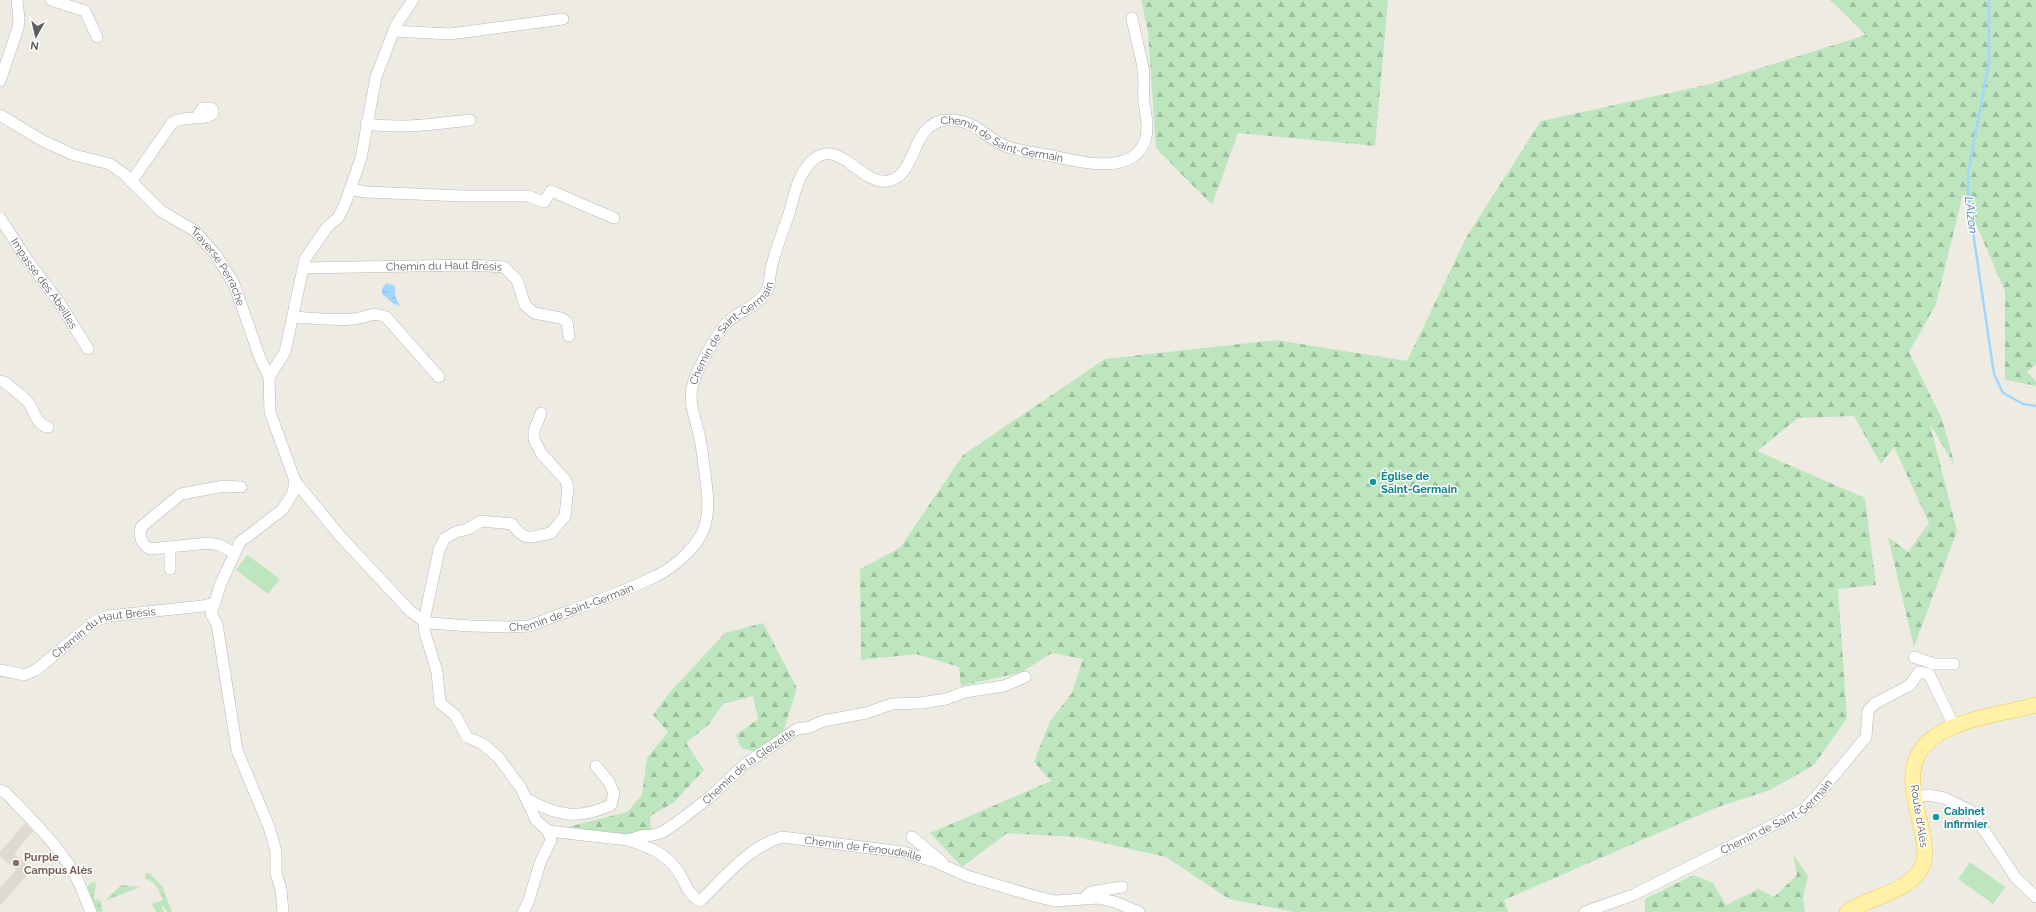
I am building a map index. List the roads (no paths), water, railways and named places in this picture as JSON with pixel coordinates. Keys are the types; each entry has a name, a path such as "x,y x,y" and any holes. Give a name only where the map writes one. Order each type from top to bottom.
{"main road":[{"name":"Route d'Alès","path":"1847,912 1898,890 1908,883 1923,866 1925,858 1925,845 1915,797 1913,772 1918,752 1930,740 1954,726 2033,706"}],"street":[{"path":"0,81 18,28 19,19 17,0"},
{"path":"51,0 85,11 97,36"},
{"path":"283,912 281,889 276,874 276,851 269,827 237,750 217,624 211,614 214,603 240,542 282,510 293,493 294,481 270,412 269,377 285,352 305,259 328,226 338,218 350,189 361,158 366,124 376,77 394,31 413,0"},
{"name":"Chemin de Saint-Germain","path":"294,481 340,536 411,612 424,621 430,623 510,627 529,626 658,576 684,557 701,535 707,520 707,486 701,441 692,408 691,389 695,376 728,322 763,297 768,288 771,267 798,183 810,162 821,155 830,154 849,161 864,175 874,181 889,181 899,177 928,126 945,120 961,121 982,128 1006,146 1058,157 1101,165 1120,162 1136,156 1145,142 1147,128 1143,69 1137,48 1132,18"},
{"path":"394,31 450,34 563,19"},
{"name":"Traverse Perrache","path":"0,115 43,141 74,155 110,164 124,174 161,211 195,231 216,255 234,284 260,358 269,377"},
{"path":"132,182 172,123 179,119 196,118"},
{"path":"366,124 390,128 470,120"},
{"path":"350,189 366,192 463,196 528,196 544,202 551,191 614,218"},
{"name":"Impasse des Abeilles","path":"0,218 28,261 59,302 88,349"},
{"name":"Chemin du Haut Brésis","path":"303,268 470,265 504,267 517,280 525,305 534,313 561,318 567,322 569,336"},
{"path":"292,317 322,320 353,319 375,313 386,317 408,340 439,377"},
{"path":"0,381 4,382 28,402 39,422 43,426 48,427"},
{"path":"523,912 528,903 540,863 551,840 548,831 536,820 521,788 498,757 483,744 467,737 455,715 440,703 437,672 425,633 424,621 439,550 445,538 456,532 468,529 481,521 512,524 520,536 525,538 551,533 565,516 568,488 566,481 541,453 534,439 534,431 541,414"},
{"path":"235,552 220,545 208,544 150,549 142,544 140,536 141,527 181,494 224,486 241,487"},
{"path":"170,547 170,569"},
{"name":"Chemin du Haut Brésis","path":"0,670 24,675 36,670 95,621 108,616 203,606 214,603"},
{"path":"1914,657 1934,664 1954,664"},
{"name":"Chemin de Saint-Germain","path":"1585,912 1633,895 1802,810 1816,797 1866,737 1868,712 1874,704 1910,685 1920,672 1929,674 1954,726"},
{"name":"Chemin de la Gleizette","path":"548,831 628,840 663,832 711,796 745,764 797,729 810,727 823,721 866,713 892,704 921,703 946,699 966,692 1004,686 1025,677"},
{"path":"527,799 547,810 565,815 581,815 599,811 611,805 614,800 614,793 609,782 596,766"},
{"path":"0,790 6,793 45,834 67,862 91,912"},
{"path":"1915,797 1928,795 1944,798 1971,811 2016,878 2036,897"},
{"name":"Chemin de Fenoudeille","path":"628,840 653,848 667,858 689,891 700,901 752,851 766,841 782,837 903,852 943,865 967,876 1034,896 1055,901 1098,898 1115,902 1139,912"},
{"path":"912,837 941,860 943,865"},
{"path":"1082,898 1091,892 1122,887"}],"water":[{"path":"386,283 395,286 395,296 400,306 394,304 382,294 382,289"}],"waterway":[{"name":"L'Alzon","path":"1989,0 1989,62 1968,174 1968,198 1994,374 2003,393 2023,404 2036,406"}],"place":[{"name":"Église de Saint-Germain","path":"1373,482"},
{"name":"Cabinet infirmier","path":"1936,817"},
{"name":"Purple Campus Alès","path":"16,863"}]}
